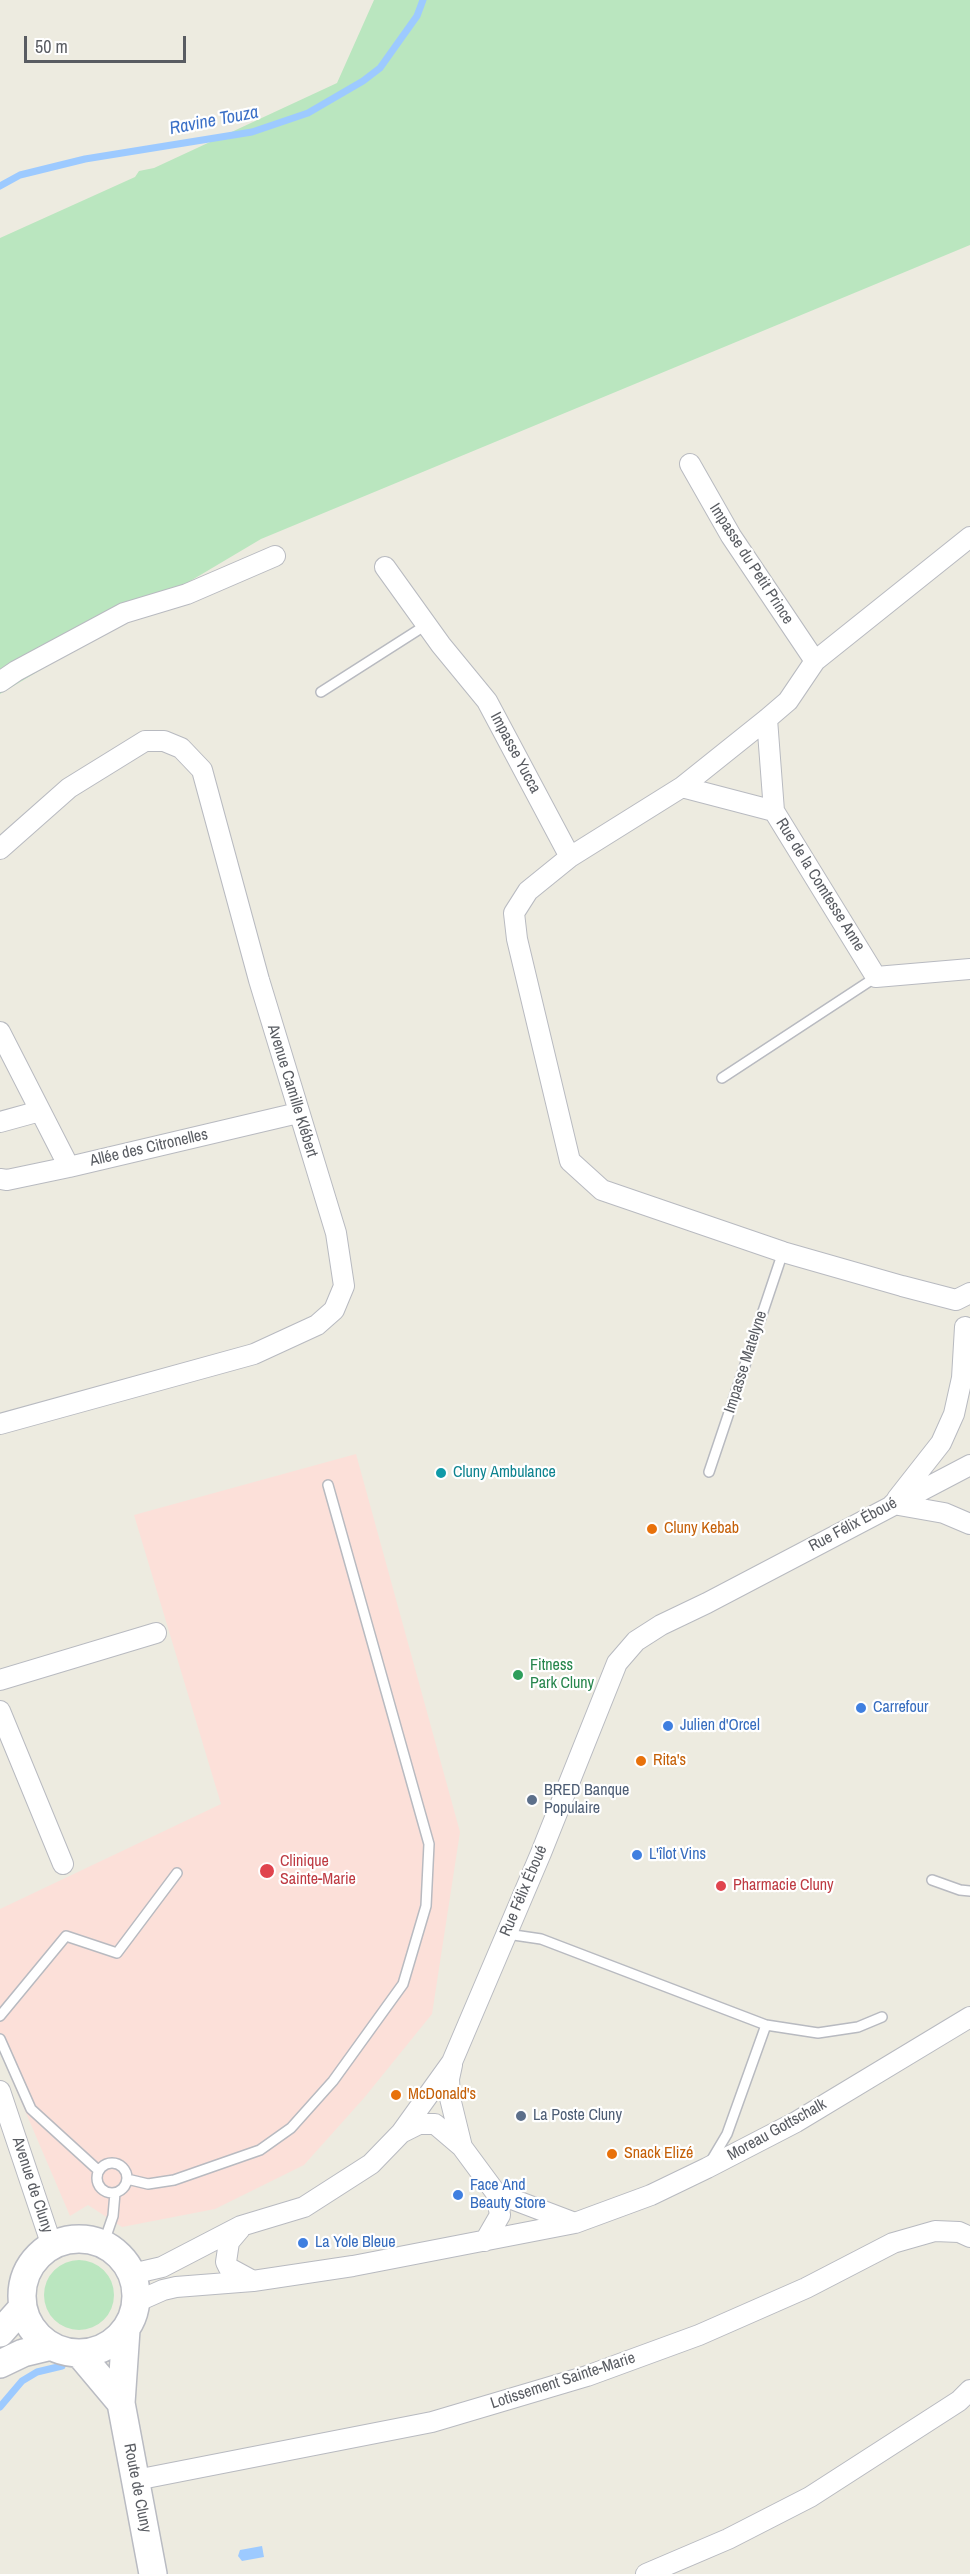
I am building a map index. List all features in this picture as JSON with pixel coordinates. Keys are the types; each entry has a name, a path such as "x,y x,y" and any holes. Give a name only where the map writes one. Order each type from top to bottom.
{"main road":[{"path":"77,2240 103,2245 125,2262 132,2274 136,2302 126,2330 100,2349 79,2353 52,2346 33,2330 23,2307 22,2295 27,2272 33,2261 52,2246 77,2240"},
{"path":"0,2333 23,2307"},
{"name":"Route de Cluny","path":"126,2330 121,2403 153,2574"},
{"path":"0,2364 23,2353 52,2346"},
{"name":"Route de Cluny","path":"79,2353 121,2403"}],"street":[{"name":"Impasse du Petit Prince","path":"690,464 731,536 815,661"},
{"path":"970,537 815,661 788,701 767,719 682,787 570,857 528,891 514,913 517,939 570,1161 602,1190 783,1252 963,1296 970,1348"},
{"path":"0,682 16,671 124,613 187,594 276,556"},
{"name":"Impasse Yucca","path":"385,567 426,625 487,701 570,857"},
{"name":"Rue de la Comtesse Anne","path":"767,719 774,811 876,977"},
{"name":"Avenue Camille Klébert","path":"0,849 69,788 145,741 164,741 181,748 202,770 298,1113 336,1233 344,1286 334,1310 317,1325 254,1354 0,1424"},
{"path":"682,787 774,811"},
{"path":"876,977 970,969"},
{"path":"0,1032 69,1167"},
{"path":"0,1122 40,1111"},
{"name":"Allée des Citronelles","path":"0,1179 7,1180 69,1167 298,1113"},
{"path":"967,1329 962,1378 954,1414 941,1443 893,1504 944,1513 970,1524"},
{"name":"Rue Félix Éboué","path":"132,2274 162,2267 241,2226 303,2207 370,2164 401,2133 452,2062 507,1934 617,1663 636,1641 661,1625 970,1465"},
{"path":"0,1680 156,1633"},
{"path":"0,1711 63,1864"},
{"name":"Moreau Gottschalk","path":"136,2302 163,2290 253,2281 353,2266 575,2223 651,2194 707,2169 796,2122 970,2017"},
{"path":"452,2062 448,2079 450,2098 462,2147"},
{"name":"Avenue de Cluny","path":"0,2091 52,2246"},
{"path":"401,2133 419,2124 435,2124 462,2147 496,2193 500,2215 485,2241"},
{"path":"496,2193 575,2223"},
{"path":"241,2226 229,2242 226,2262 229,2268 253,2281"},
{"name":"Lotissement Sainte-Marie","path":"136,2480 432,2422 587,2376 699,2335 806,2288 893,2243 936,2231 959,2232 970,2237"},
{"path":"646,2574 728,2539 810,2497 959,2401 970,2390"}],"lane":[{"path":"321,692 426,625"},
{"path":"722,1078 876,977"},
{"name":"Impasse Matelyne","path":"709,1472 783,1252"},
{"path":"127,2179 148,2184 174,2180 260,2150 291,2128 333,2081 403,1984 426,1906 429,1844 328,1485"},
{"path":"0,2016 66,1936 117,1953 177,1873"},
{"path":"932,1880 960,1890 970,1891"},
{"path":"507,1934 541,1939 766,2025 818,2033 858,2026 882,2018"},
{"path":"707,2169 727,2134 766,2025"},
{"path":"0,2039 31,2109 99,2171"},
{"path":"103,2190 115,2193 123,2188 127,2179 125,2171 115,2164 106,2165 99,2171 98,2183 113,2216"},
{"path":"103,2245 113,2216 115,2193"}],"shaded area":[{"name":"Clinique Sainte-Marie","path":"356,1454 460,1832 432,2014 364,2098 304,2165 215,2209 122,2227 88,2205 70,2216 0,2052 0,1909 221,1804 134,1515"}],"green space":[{"path":"374,0 970,0 970,245 261,539 0,694 0,238 135,177 139,171 154,168 337,83"},
{"path":"86,2260 99,2266 108,2275 112,2281 114,2295 112,2309 104,2320 93,2328 72,2330 54,2320 46,2309 44,2288 54,2270 65,2262"}],"water":[{"path":"262,2546 264,2557 242,2561 238,2556 240,2550"}],"waterway":[{"name":"Ravine Touza","path":"0,186 20,175 85,159 252,132 308,113 363,81 380,68 417,16 423,0"},
{"path":"0,2407 22,2381 37,2372 62,2366"}],"place":[{"name":"Cluny Ambulance","path":"441,1473"},
{"name":"Cluny Kebab","path":"652,1529"},
{"name":"Fitness Park Cluny","path":"518,1675"},
{"name":"Carrefour","path":"861,1708"},
{"name":"Julien d'Orcel","path":"668,1726"},
{"name":"Rita's","path":"641,1761"},
{"name":"BRED Banque Populaire","path":"532,1800"},
{"name":"L'îlot Vins","path":"637,1855"},
{"name":"Clinique Sainte-Marie","path":"267,1871"},
{"name":"Pharmacie Cluny","path":"721,1886"},
{"name":"McDonald's","path":"396,2095"},
{"name":"La Poste Cluny","path":"521,2116"},
{"name":"Snack Elizé","path":"612,2154"},
{"name":"Face And Beauty Store","path":"458,2195"},
{"name":"La Yole Bleue","path":"303,2243"}]}
